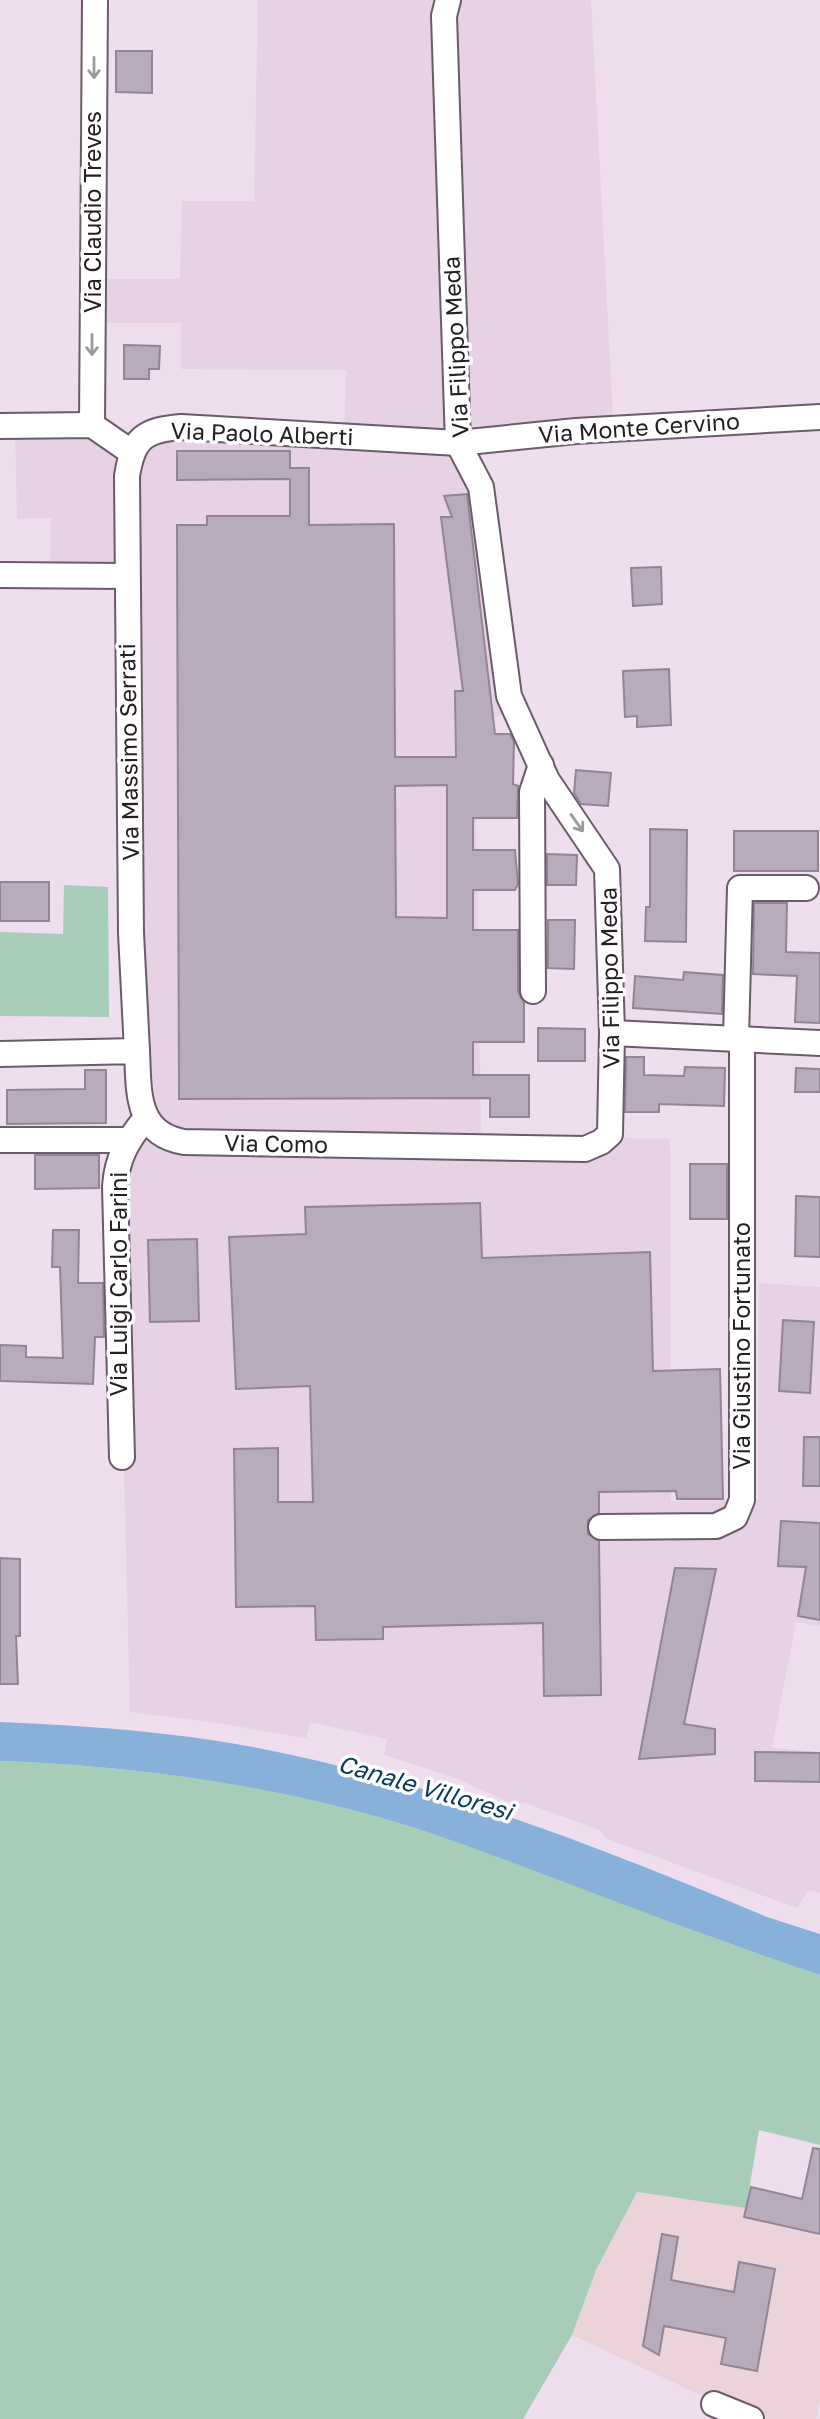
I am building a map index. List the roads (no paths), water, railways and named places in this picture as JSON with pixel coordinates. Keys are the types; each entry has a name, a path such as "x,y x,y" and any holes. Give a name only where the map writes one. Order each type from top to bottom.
{"street":[{"name":"Via Claudio Treves","path":"92,425 95,0"},
{"name":"Via Filippo Meda","path":"446,8 458,443 481,487 509,696 541,765 607,869 612,1127"},
{"name":"Via Monte Cervino","path":"458,443 576,431 820,417"},
{"path":"0,426 92,425 131,452"},
{"name":"Via Paolo Alberti","path":"131,452 142,438 153,431 181,427 458,443"},
{"name":"Via Massimo Serrati","path":"131,452 127,476 127,576 131,933 137,1051"},
{"path":"0,575 127,576"},
{"path":"533,991 532,792 541,765"},
{"name":"Via Giustino Fortunato","path":"601,1527 716,1526 735,1517 742,1500 740,888 806,888"},
{"path":"612,1033 820,1043"},
{"path":"0,1054 137,1051 139,1094 145,1119"},
{"name":"Via Como","path":"145,1119 166,1137 202,1143 585,1149 607,1139 612,1127"},
{"name":"Via Luigi Carlo Farini","path":"121,1457 115,1186 118,1163 128,1140 145,1119"},
{"path":"0,1140 128,1140"},
{"path":"714,2404 751,2419"}],"water":[{"name":"Canale Villoresi","path":"0,1722 113,1729 226,1742 301,1757 420,1788 595,1848 767,1917 820,1934 820,1975 690,1930 460,1843 356,1811 268,1791 180,1776 90,1766 0,1761"}]}
